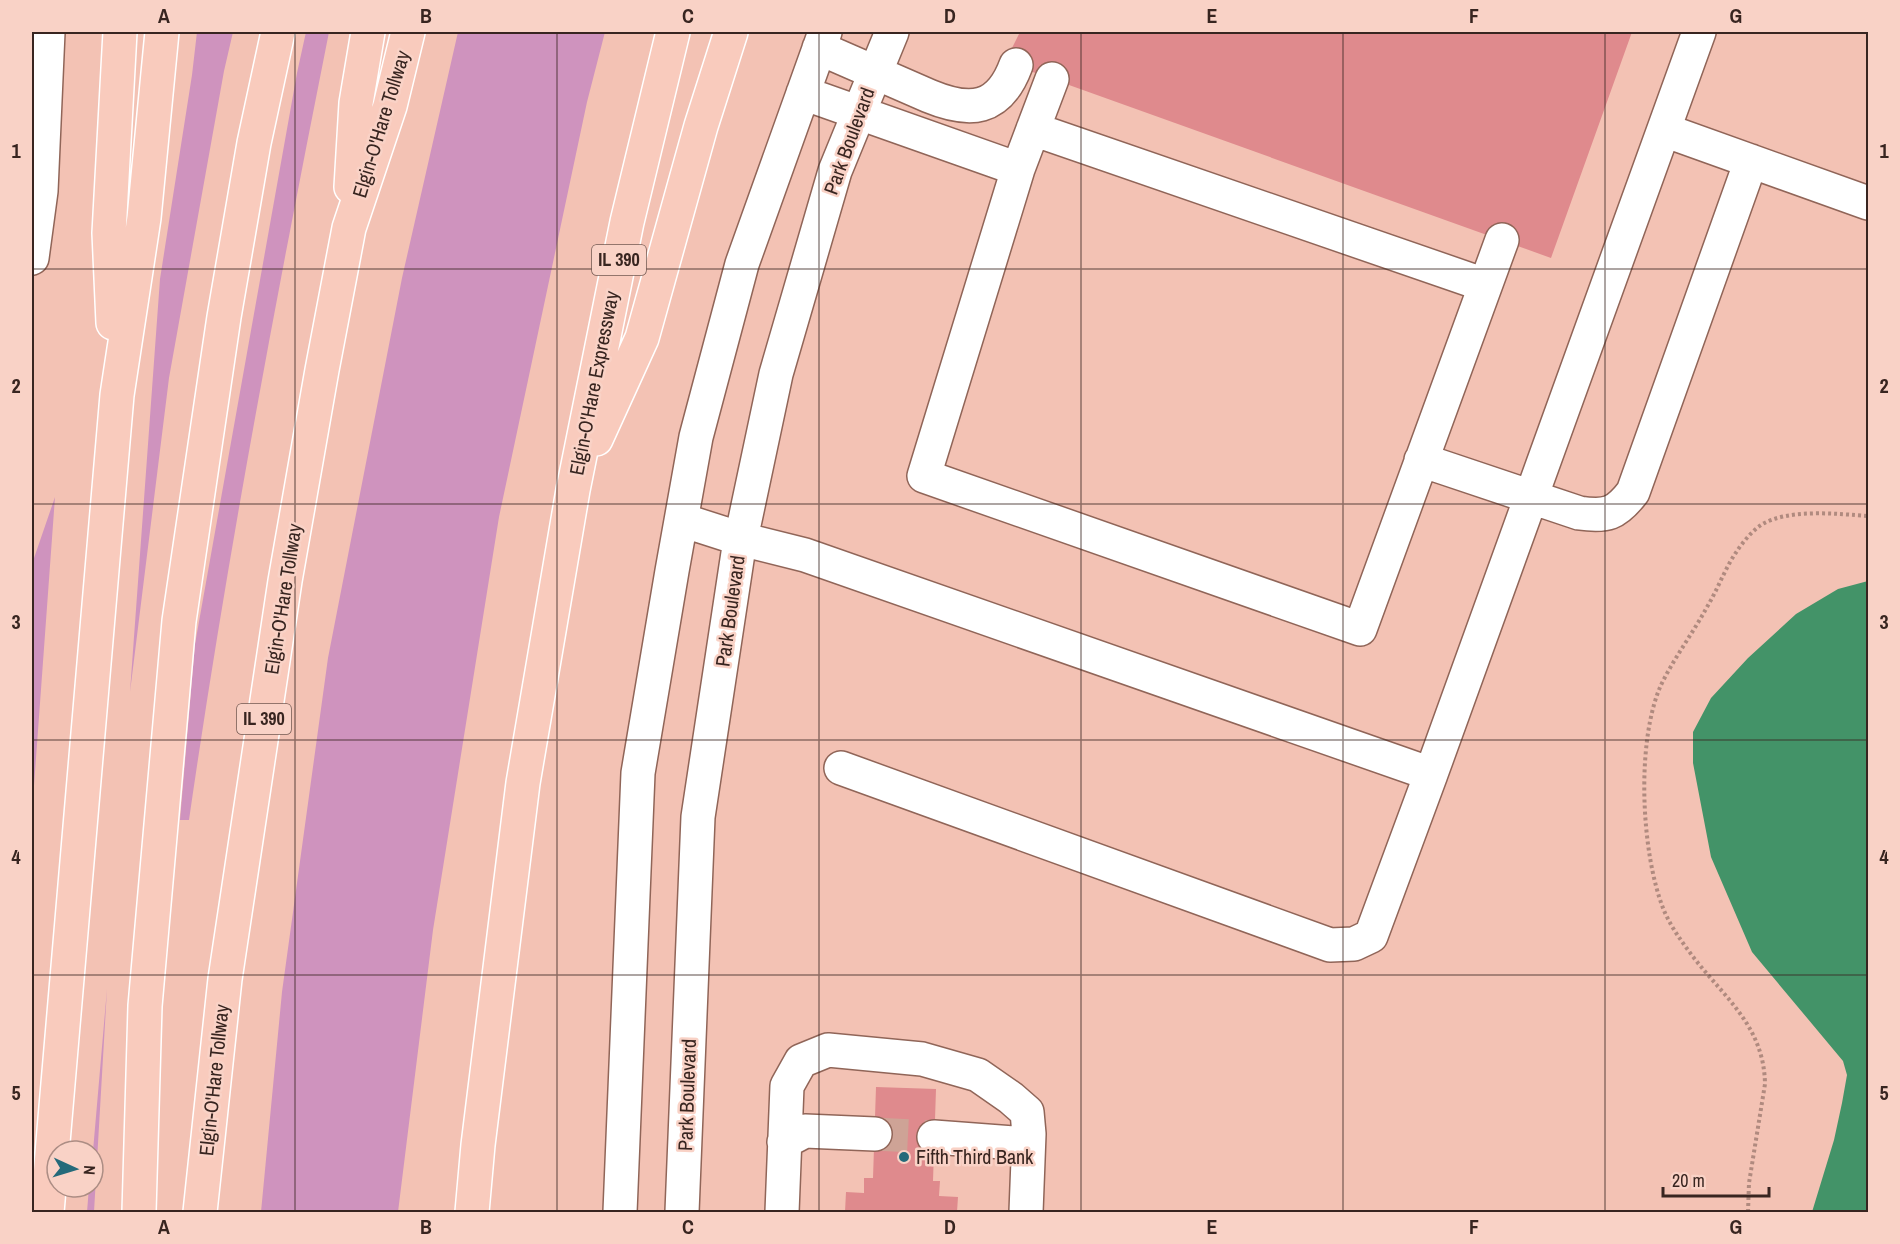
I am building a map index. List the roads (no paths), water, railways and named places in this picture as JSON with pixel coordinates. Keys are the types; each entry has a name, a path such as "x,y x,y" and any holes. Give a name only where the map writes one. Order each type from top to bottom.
{"highway":[{"path":"117,395 109,233 120,32"},
{"path":"47,1212 117,395 144,218 162,32"},
{"path":"139,1212 145,1006 179,621 224,317 254,143 278,32"},
{"path":"349,228 356,103 368,32"},
{"name":"Elgin-O'Hare Tollway","path":"201,1212 230,944 321,370 349,228 390,106 408,32"},
{"name":"Elgin-O'Hare Expressway","path":"573,490 627,222 674,32"},
{"path":"573,490 642,338 701,126 731,32"},
{"name":"IL 390","path":"472,1212 478,1145 523,783 573,490"}],"street":[{"path":"32,258 40,191 48,32"},
{"name":"Park Boulevard","path":"682,1212 698,817 741,539 776,374 835,171 892,32"},
{"path":"841,768 1330,945 1354,944 1371,936 1699,32"},
{"path":"620,1212 638,773 696,437 742,264 822,40 874,74 947,104 967,107 985,103 1000,93 1009,83 1016,65"},
{"path":"1052,79 1018,169 924,476 1360,629 1502,240"},
{"path":"803,93 1018,169"},
{"path":"1033,129 1485,285"},
{"path":"1664,130 1869,203"},
{"path":"1421,460 1579,513 1599,516 1621,507 1633,492 1751,161"},
{"path":"682,520 741,539 805,555 1431,774"},
{"path":"782,1212 786,1086 801,1061 828,1050 922,1059 978,1075 1011,1098 1026,1112 1028,1144 1026,1212"},
{"path":"784,1142 805,1131 875,1134"},
{"path":"934,1137 1028,1144"}],"tunnel":[{"path":"875,1134 934,1137"}],"place":[{"name":"Fifth Third Bank","path":"904,1157"}]}
